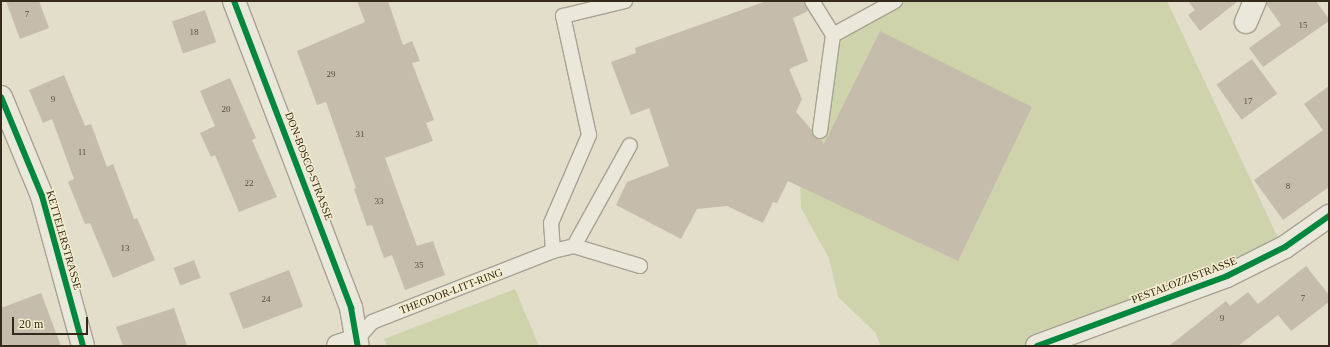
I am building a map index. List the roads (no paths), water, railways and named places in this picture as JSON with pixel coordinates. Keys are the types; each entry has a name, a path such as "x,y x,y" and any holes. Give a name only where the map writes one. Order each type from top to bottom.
{"street":[{"name":"DON-BOSCO-STRASSE","path":"234,1 351,308 351,344"},
{"path":"1246,22 1255,1"},
{"name":"KETTELERSTRASSE","path":"1,97 42,196 83,346"},
{"name":"PESTALOZZISTRASSE","path":"1037,346 1076,339 1227,276 1285,247 1329,216"}],"lane":[{"path":"553,251 551,223 589,135 563,16 625,1"},
{"path":"812,1 833,35 820,131"},
{"path":"833,35 895,1"},
{"path":"630,145 574,246 640,266"},
{"name":"THEODOR-LITT-RING","path":"351,344 372,322 553,251 574,246"}]}
